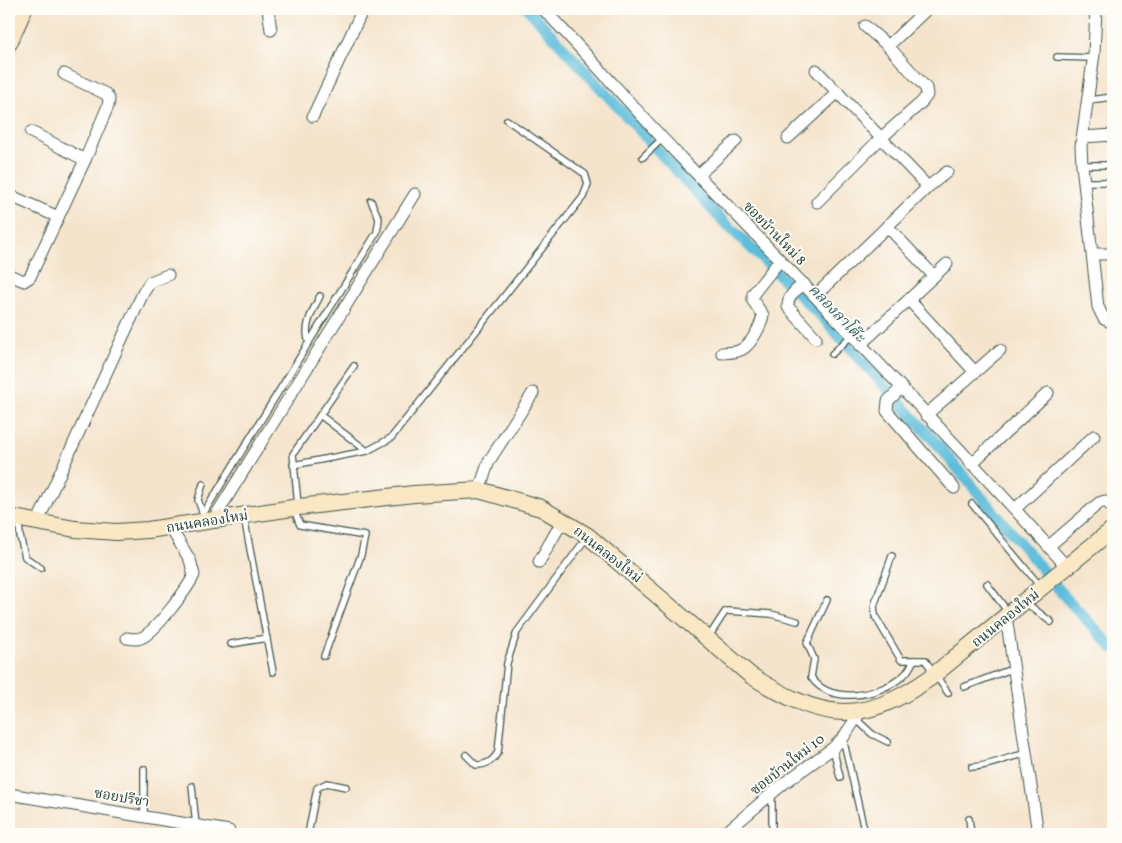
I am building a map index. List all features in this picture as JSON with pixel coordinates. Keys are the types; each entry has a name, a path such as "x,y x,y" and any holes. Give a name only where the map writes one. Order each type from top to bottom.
{"street":[{"path":"9,42 24,9"},
{"path":"268,9 271,30"},
{"path":"313,116 363,9"},
{"name":"ซอยบ้านใหม่ 8","path":"543,9 660,141 698,175 775,266 798,289 814,296 849,338 860,345 894,394 926,415 1015,509 1049,546 1063,570"},
{"path":"888,46 927,9"},
{"path":"1096,9 1094,58 1083,137 1082,164 1094,254 1098,307 1104,319 1113,324"},
{"path":"817,202 881,138 922,102 926,95 926,88 888,46 865,26"},
{"path":"816,70 928,187"},
{"path":"9,274 24,281 30,277 85,160 109,99 106,94 64,74"},
{"path":"788,138 838,92"},
{"path":"31,132 85,160"},
{"path":"1083,137 1113,135"},
{"path":"698,175 736,141"},
{"path":"814,296 928,187 947,172"},
{"path":"205,519 415,194"},
{"path":"9,195 58,218"},
{"path":"887,226 934,276"},
{"path":"1094,254 1113,254"},
{"path":"860,345 947,264"},
{"path":"722,353 745,348 759,327 763,315 753,301 753,294 775,266"},
{"path":"37,523 142,293 150,282 168,275"},
{"path":"798,289 788,301 788,307 816,338"},
{"path":"909,300 975,372"},
{"path":"926,415 1000,350"},
{"path":"479,490 489,461 532,393"},
{"path":"894,394 887,411 954,488"},
{"path":"971,464 1048,394"},
{"path":"1015,509 1094,436"},
{"name":"ถนนคลองใหม่","path":"12,522 116,532 170,527 205,519 244,516 414,494 479,490 541,508 588,536 750,674 792,700 814,709 858,714 903,696 934,675 1113,529"},
{"path":"1049,546 1099,503 1105,501 1113,507"},
{"path":"540,562 563,520"},
{"path":"128,638 142,637 149,632 181,596 194,575 190,560 170,527"},
{"path":"1008,615 1038,834"},
{"name":"ซอยบ้านใหม่ 10","path":"724,834 772,794 833,748 843,738 858,714"},
{"name":"ซอยปรีชา","path":"9,794 229,831"}],"lane":[{"path":"1057,57 1094,58"},
{"path":"1089,100 1113,97"},
{"path":"293,466 367,451 391,438 583,197 588,184 585,174 507,120"},
{"path":"643,157 660,141"},
{"path":"1082,164 1113,165"},
{"path":"1084,182 1113,182"},
{"path":"205,519 377,232 380,219 371,201"},
{"path":"309,343 306,336 307,324 320,296"},
{"path":"832,354 849,338"},
{"path":"324,656 361,555 365,536 300,525 296,508 293,454 354,366"},
{"path":"320,415 367,451"},
{"path":"203,484 198,500 205,519"},
{"path":"972,504 1044,586"},
{"path":"244,516 274,672"},
{"path":"12,522 20,536 25,557 41,568"},
{"path":"466,755 476,765 483,765 490,763 498,752 507,663 517,632 588,536"},
{"path":"892,556 875,598 875,616 901,660 922,658 925,660 948,693"},
{"path":"986,584 1008,615"},
{"path":"827,600 807,643 814,659 811,677 817,686 828,692 844,695 873,691 902,677 914,660"},
{"path":"1025,601 1051,622"},
{"path":"708,638 725,612 729,611 772,614 797,622"},
{"path":"230,644 267,638"},
{"path":"964,687 1014,668"},
{"path":"858,714 872,734 888,742"},
{"path":"843,738 865,834"},
{"path":"833,748 840,777"},
{"path":"972,767 992,765 1008,757 1026,754"},
{"path":"144,769 144,816"},
{"path":"308,834 317,788 326,783 346,788"},
{"path":"192,786 196,825"},
{"path":"772,794 772,834"},
{"path":"968,819 972,834"}],"waterway":[{"name":"คลองลาโต๊ะ","path":"528,9 717,215 822,317 937,444 1067,599 1113,648"}]}
